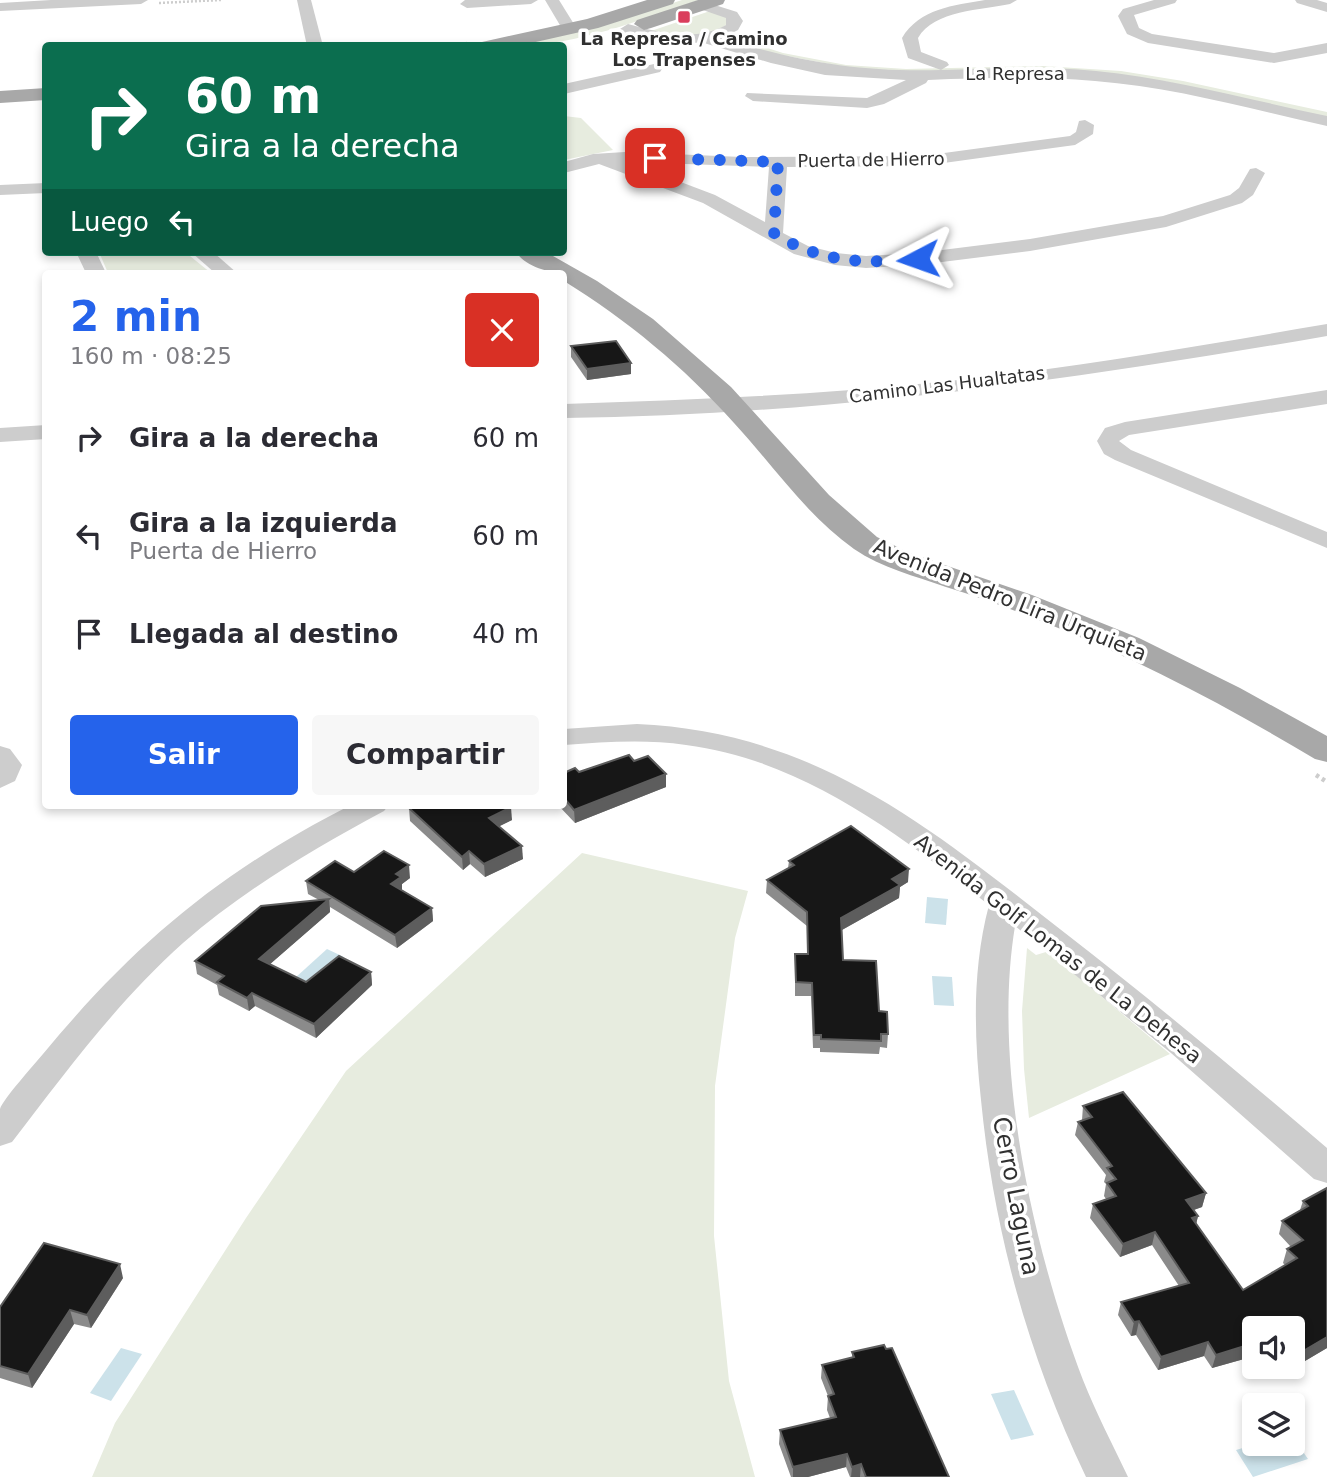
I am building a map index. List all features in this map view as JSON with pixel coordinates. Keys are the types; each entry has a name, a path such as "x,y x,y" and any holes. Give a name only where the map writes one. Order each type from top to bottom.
{"main road":[{"path":"566,37 591,24 666,0"},
{"path":"523,42 628,29 709,2"},
{"path":"0,83 42,80"},
{"path":"0,97 42,94"},
{"name":"Avenida Pedro Lira Urquieta","path":"536,256 562,270"},
{"name":"Avenida Pedro Lira Urquieta","path":"567,273 632,313 676,348 732,404 837,518 868,544 906,563 1018,601 1109,636 1203,681 1327,751"}],"street":[{"path":"0,7 30,3 141,0"},
{"path":"304,0 314,42"},
{"path":"467,4 531,0"},
{"path":"552,0 566,37"},
{"path":"569,0 579,16 591,24"},
{"path":"898,66 914,55 909,42 910,34 922,23 952,12 1010,0"},
{"path":"1170,0 1130,10 1126,14 1132,31 1161,40 1274,58 1327,48"},
{"path":"1302,0 1327,8"},
{"path":"709,2 732,15 735,24 729,30"},
{"name":"La Represa","path":"628,29 673,39 704,38 729,30 805,55 844,62 938,70 1032,72 1108,78 1170,87 1327,121"},
{"name":"La Represa","path":"704,38 793,64 875,75 1048,63 1150,64 1327,109"},
{"path":"1150,64 1161,40"},
{"name":"La Represa","path":"914,55 938,70"},
{"path":"567,88 654,69"},
{"path":"753,96 862,103 878,100 903,85 938,70"},
{"path":"875,75 903,85"},
{"name":"Puerta de Hierro","path":"567,167 600,158 778,162 904,161 964,157 1075,139 1084,134 1085,125"},
{"path":"600,158 709,199 811,253 850,261 894,261 982,252 1117,231 1201,212 1241,196 1251,186 1256,173"},
{"path":"774,233 778,162"},
{"path":"0,190 42,188"},
{"path":"206,256 223,270"},
{"name":"Camino Las Hualtatas","path":"567,411 732,404 925,390 1189,354 1327,330"},
{"path":"1305,334 1327,352"},
{"path":"1327,397 1125,429 1113,433 1108,441 1112,449 1122,455 1327,541"},
{"path":"0,435 42,432"},
{"name":"Avenida Golf Lomas de La Dehesa","path":"567,737 608,733 666,734 726,744 781,760 830,784 892,820 1005,902 1158,1023 1327,1169"},
{"path":"0,755 8,765 5,775 0,779"},
{"path":"0,1133 80,1033 145,961 179,930 251,875 293,848 366,809"},
{"name":"Cerro Laguna","path":"1005,902 996,943 992,1009 993,1051 1004,1149 1041,1317 1060,1376 1107,1477"}],"shaded area":[{"path":"682,0 699,0 585,36 556,42 532,42 612,23"},
{"path":"713,10 724,14 729,22 712,32 692,36 651,31"},
{"path":"728,35 783,53 846,65 906,69 1043,66 1121,71 1183,81 1327,112 1327,117 1163,81 866,71 766,52 726,37"},
{"path":"567,116 581,118 613,150 567,159"},
{"path":"101,256 190,256 207,270 107,270"},
{"path":"582,853 748,891 735,938 715,1086 714,1236 729,1381 755,1477 92,1477 115,1423 246,1218 346,1071"},
{"path":"1027,948 1036,955 1046,952 1058,960 1170,1054 1029,1118 1022,1011"}],"water":[{"path":"927,897 948,899 946,925 925,923"},
{"path":"327,949 344,957 311,987 295,978"},
{"path":"932,976 952,977 954,1006 934,1005"},
{"path":"121,1348 142,1354 111,1401 90,1393"},
{"path":"1014,1390 1034,1435 1011,1440 991,1394"},
{"path":"1242,1448 1242,1456 1305,1455 1308,1459 1253,1477 1236,1450"}],"building":[{"path":"616,341 631,363 587,369 571,346"},
{"path":"629,755 634,761 648,756 666,774 574,810 567,802 567,772 575,768 579,772"},
{"path":"410,809 507,809 489,818 522,846 484,864 469,851 462,857"},
{"path":"851,826 909,869 892,879 900,885 841,918 843,960 876,961 879,1011 887,1012 888,1034 881,1034 881,1041 821,1039 821,1035 814,1035 812,983 796,982 795,954 808,954 807,912 767,880 794,865 789,861"},
{"path":"384,851 409,865 396,874 401,877 391,884 432,908 395,935 306,881 335,861 354,872"},
{"path":"329,899 259,959 306,982 339,956 371,972 314,1024 252,993 247,998 217,982 224,976 195,961 261,906"},
{"path":"1123,1092 1206,1193 1186,1200 1198,1216 1192,1218 1243,1290 1297,1258 1287,1249 1303,1240 1282,1221 1308,1206 1303,1201 1327,1188 1327,1337 1305,1350 1305,1316 1242,1316 1242,1347 1216,1355 1208,1342 1161,1357 1139,1321 1134,1322 1121,1302 1189,1283 1155,1232 1123,1244 1093,1204 1116,1196 1107,1183 1116,1179 1107,1168 1112,1166 1078,1122 1092,1117 1083,1106"},
{"path":"44,1243 120,1264 87,1315 70,1310 28,1374 0,1366 0,1307"},
{"path":"884,1345 886,1349 892,1348 949,1477 866,1477 861,1464 852,1467 847,1454 793,1467 780,1430 836,1417 828,1396 834,1394 822,1365 854,1357 852,1352"}],"place":[{"name":"La Represa / Camino Los Trapenses","path":"684,17"}],"route":[{"path":"655,158 778,162 774,233 801,250 835,259 885,262 918,259"}]}
